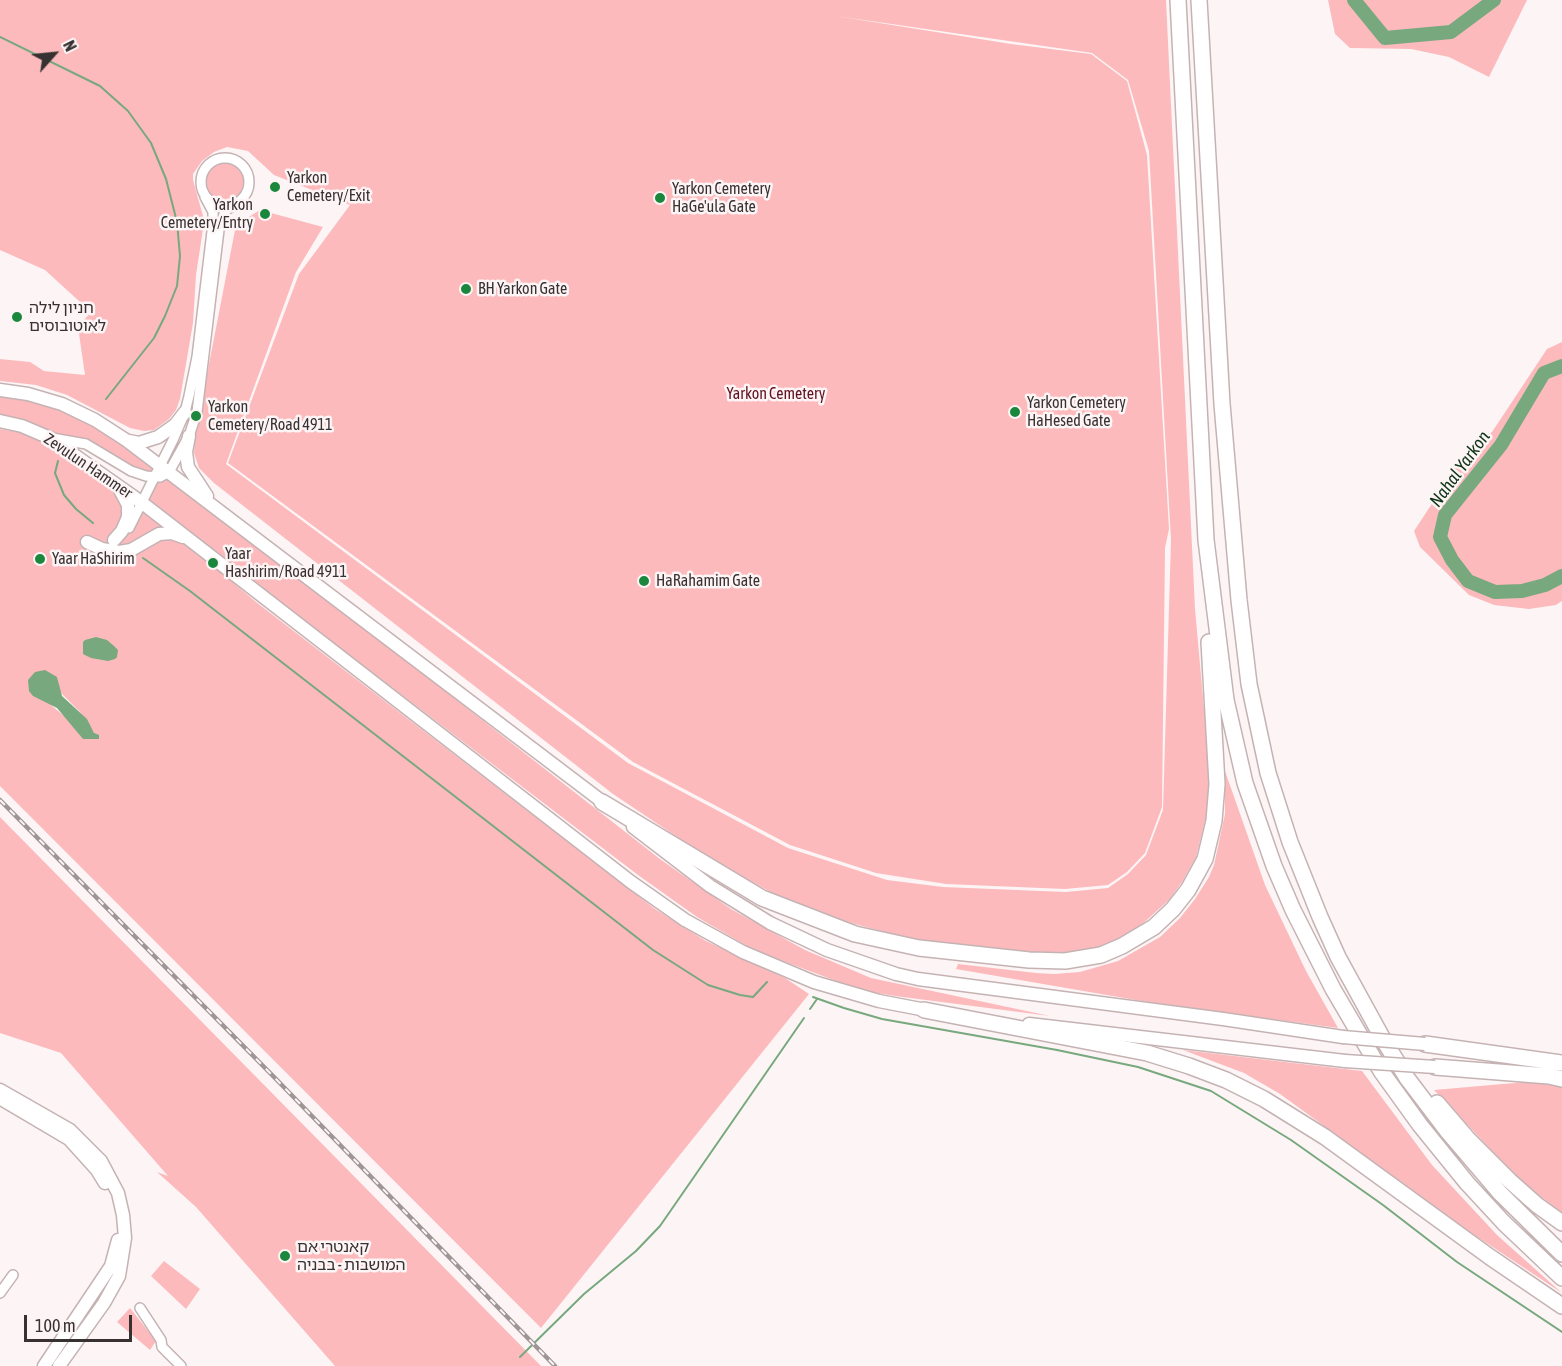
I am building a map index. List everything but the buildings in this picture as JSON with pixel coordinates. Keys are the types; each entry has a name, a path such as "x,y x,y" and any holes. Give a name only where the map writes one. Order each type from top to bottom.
{"highway":[{"path":"602,802 762,898 855,934 919,948 1048,961 1078,960 1114,950 1144,933 1173,909 1200,871 1212,833 1217,784 1178,0"},
{"path":"1199,0 1222,404 1240,610 1249,684 1268,773 1290,842 1329,936 1379,1031 1407,1078 1448,1132 1500,1193 1562,1254"},
{"path":"1206,540 1231,726 1252,807 1293,910 1358,1032 1406,1107 1480,1197 1562,1278"},
{"path":"924,1010 1147,1053 1226,1080 1264,1099 1316,1131 1490,1257 1562,1306"},
{"path":"1379,1031 1430,1095 1486,1158 1537,1205 1562,1223"},
{"path":"1425,1044 1562,1062"},
{"path":"1435,1067 1562,1079"}],"main road":[{"path":"0,390 28,394 62,404 95,420 126,440 162,472 224,514 729,899 808,942 873,967 918,979 1343,1036 1425,1044"},
{"path":"126,440 140,443 158,437 175,425 185,412"},
{"name":"Zevulun Hammer","path":"0,421 22,426 50,438 111,480 631,882 685,920 743,952 814,982 860,996 924,1010 1345,1061 1435,1067"},
{"path":"189,436 186,452 188,467 211,500 224,514"},
{"path":"111,480 123,495 128,511 126,524 114,540"},
{"path":"87,542 102,549 119,552 131,550 163,533 176,534 194,543"},
{"path":"0,1090 70,1134 101,1161 118,1192 123,1215 125,1238 119,1276 104,1303 59,1366"},
{"path":"0,1098 70,1134 110,1192 117,1214 118,1238 111,1266 44,1366"}],"street":[{"path":"87,542 100,543 123,535 130,527 141,502 189,436 197,412 219,230 225,211 245,196 249,181 244,167 229,157 217,158 204,168 200,182 213,212 213,223 196,357 185,412 162,472"},
{"path":"205,197 215,205 234,205"},
{"path":"50,438 86,444 131,471 146,476 162,472"},
{"path":"0,1293 13,1275"},
{"path":"140,1308 161,1340 162,1347 182,1366"}],"green space":[{"name":"Yarkon Cemetery","path":"0,0 1166,0 1195,609 1207,742 1209,805 1196,857 1170,899 1138,928 1101,948 1076,953 1039,954 918,941 840,920 778,896 710,859 613,794 214,483 199,468 194,453 195,436 236,225 260,210 323,227 296,272 226,464 628,763 788,848 887,880 943,887 1066,892 1108,888 1128,874 1146,855 1163,810 1171,540 1149,151 1128,80 1092,53 836,16 1011,44 1091,54 1127,81 1147,155 1169,529 1165,548 1162,807 1145,853 1127,872 1108,885 1065,889 946,884 876,873 790,845 633,762 228,463 299,274 350,205 274,175 248,151 227,147 214,152 202,161 193,174 203,216 203,229 196,275 193,323 180,399 169,419 154,430 144,431 130,428 67,395 36,385 0,381 0,359 30,362 44,371 85,375 78,327 91,312 45,270 0,250"},
{"path":"1328,0 1527,0 1489,77 1449,57 1411,49 1350,48 1335,34"},
{"path":"225,161 233,162 239,167 244,173 244,189 239,195 233,200 225,201 217,200 211,195 206,189 205,181 206,173 211,167 217,162"},
{"path":"1562,342 1562,601 1556,605 1529,609 1494,605 1469,595 1420,547 1414,531 1462,458 1492,432 1547,349"},
{"path":"0,396 20,397 43,403 88,422 156,466 154,474 59,436 0,416"},
{"path":"0,429 28,434 61,452 197,552 256,602 655,909 706,941 785,978 809,994 541,1328 0,786","holes":["57,677 60,692 80,712 94,733 93,738 83,739 69,720 51,705"]},
{"path":"170,476 660,859 731,909 805,950 871,978 1050,1016 860,990 747,946 697,917 638,875 146,500 157,481"},
{"path":"1225,771 1265,885 1306,971 1338,1028 1159,1004 956,969 958,964 1036,973 1080,972 1118,961 1160,937 1180,918 1195,899 1214,865 1225,814"},
{"path":"0,817 541,1366 335,1366 196,1207 157,1172 168,1176 61,1053 0,1033"},
{"path":"1183,1050 1362,1071 1432,1165 1497,1235 1562,1293 1473,1234 1280,1094 1244,1073"},
{"path":"1526,1082 1562,1085 1562,1214 1516,1176 1434,1090"},
{"path":"164,1261 200,1289 186,1309 151,1276"},
{"path":"130,1308 156,1341 150,1350 117,1322"}],"shaded area":[{"path":"96,637 107,640 118,650 115,659 108,661 83,654 83,642"},
{"path":"45,670 57,677 62,696 87,719 94,733 99,735 99,739 83,739 57,708 33,696 29,691 28,680 35,672"}],"waterway":[{"name":"Nahal Yarkon","path":"1354,0 1385,38 1451,32 1494,0"},
{"path":"0,37 100,86 128,111 151,143 166,179 177,222 180,256 177,286 154,338 106,399"},
{"name":"Nahal Yarkon","path":"1562,366 1544,373 1501,445 1445,515 1440,537 1452,560 1468,581 1495,592 1522,591 1545,585 1562,576"},
{"path":"58,461 55,473 64,495 93,523"},
{"path":"143,558 190,591 653,950 708,985 740,995 753,997 767,982"},
{"path":"813,997 882,1019 1138,1067 1211,1091 1291,1140 1383,1205 1457,1262 1562,1332"},
{"path":"810,1009 817,999"},
{"path":"520,1357 584,1294 636,1251 660,1226 804,1018"}],"railway":[{"path":"0,800 555,1366"}],"place":[{"name":"Yarkon Cemetery/Exit","path":"275,187"},
{"name":"Yarkon Cemetery HaGe'ula Gate","path":"660,198"},
{"name":"Yarkon Cemetery/Entry","path":"265,214"},
{"name":"BH Yarkon Gate","path":"466,289"},
{"name":"חניון לילה לאוטובוסים","path":"17,317"},
{"name":"Yarkon Cemetery HaHesed Gate","path":"1015,412"},
{"name":"Yarkon Cemetery/Road 4911","path":"196,416"},
{"name":"Yaar HaShirim","path":"40,559"},
{"name":"Yaar Hashirim/Road 4911","path":"213,563"},
{"name":"HaRahamim Gate","path":"644,581"},
{"name":"קאנטרי אם המושבות - בבניה","path":"285,1256"}]}
